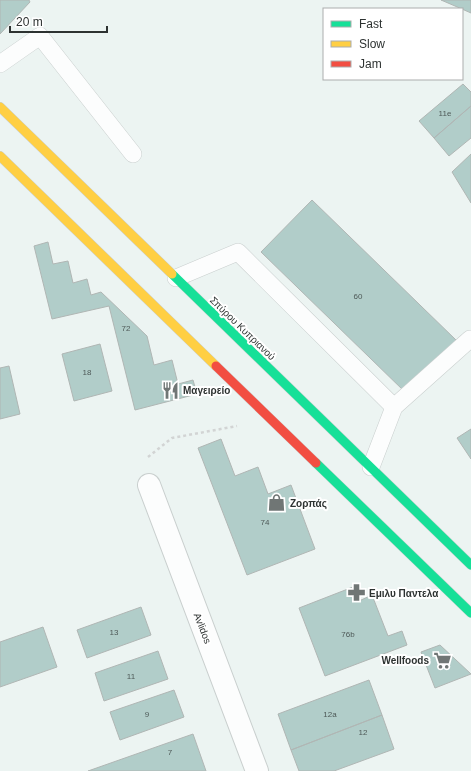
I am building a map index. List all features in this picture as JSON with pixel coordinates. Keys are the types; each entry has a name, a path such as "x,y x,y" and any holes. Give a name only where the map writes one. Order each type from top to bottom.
{"main road":[{"name":"Σπύρου Κυπριανού","path":"0,106 471,565"},
{"path":"0,156 471,613"}],"street":[{"name":"Avlidos","path":"149,485 257,771"}],"lane":[{"path":"0,64 40,36 133,154"},
{"path":"176,278 238,252 394,407"},
{"path":"372,467 394,407 470,339"}],"path":[{"path":"149,485 141,462 172,438 272,419"}],"building":[{"path":"0,0 29,0 30,2 0,34"},
{"path":"441,0 471,0 471,13 463,9 463,8"},
{"path":"463,84 471,92 471,106 434,138 419,121"},
{"path":"471,106 471,138 449,156 434,138"},
{"path":"471,154 471,203 452,172"},
{"path":"312,200 456,340 405,392 261,252"},
{"path":"48,242 53,264 68,261 73,283 87,279 91,295 101,292 147,336 154,365 172,360 178,384 193,380 197,394 135,410 109,306 52,319 34,246"},
{"path":"100,344 112,391 74,401 62,354"},
{"path":"9,366 20,414 0,419 0,368"},
{"path":"471,429 471,459 457,438"},
{"path":"221,439 235,476 258,467 268,494 291,485 315,549 247,575 198,448"},
{"path":"353,587 359,601 372,595 388,636 402,631 407,645 325,676 299,608"},
{"path":"141,607 151,635 87,658 77,630"},
{"path":"43,627 57,667 0,687 0,642"},
{"path":"440,645 471,674 435,688 421,652"},
{"path":"158,651 168,679 104,701 95,673"},
{"path":"369,680 382,715 291,750 278,714"},
{"path":"174,690 184,717 120,740 110,712"},
{"path":"382,715 394,749 334,771 299,771 291,750"},
{"path":"193,734 206,771 88,771"}],"traffic: fast":[{"path":"172,274 471,565"},
{"path":"316,463 471,613"}],"traffic: slow":[{"path":"0,107 172,274"},
{"path":"0,156 216,366"}],"traffic: jam":[{"path":"216,366 316,463"}],"place":[{"name":"Μαγειρείο","path":"170,390"},
{"name":"Ζορπάς","path":"277,503"},
{"name":"Εμιλυ Παντελα","path":"356,593"},
{"name":"Wellfoods","path":"442,660"}]}
